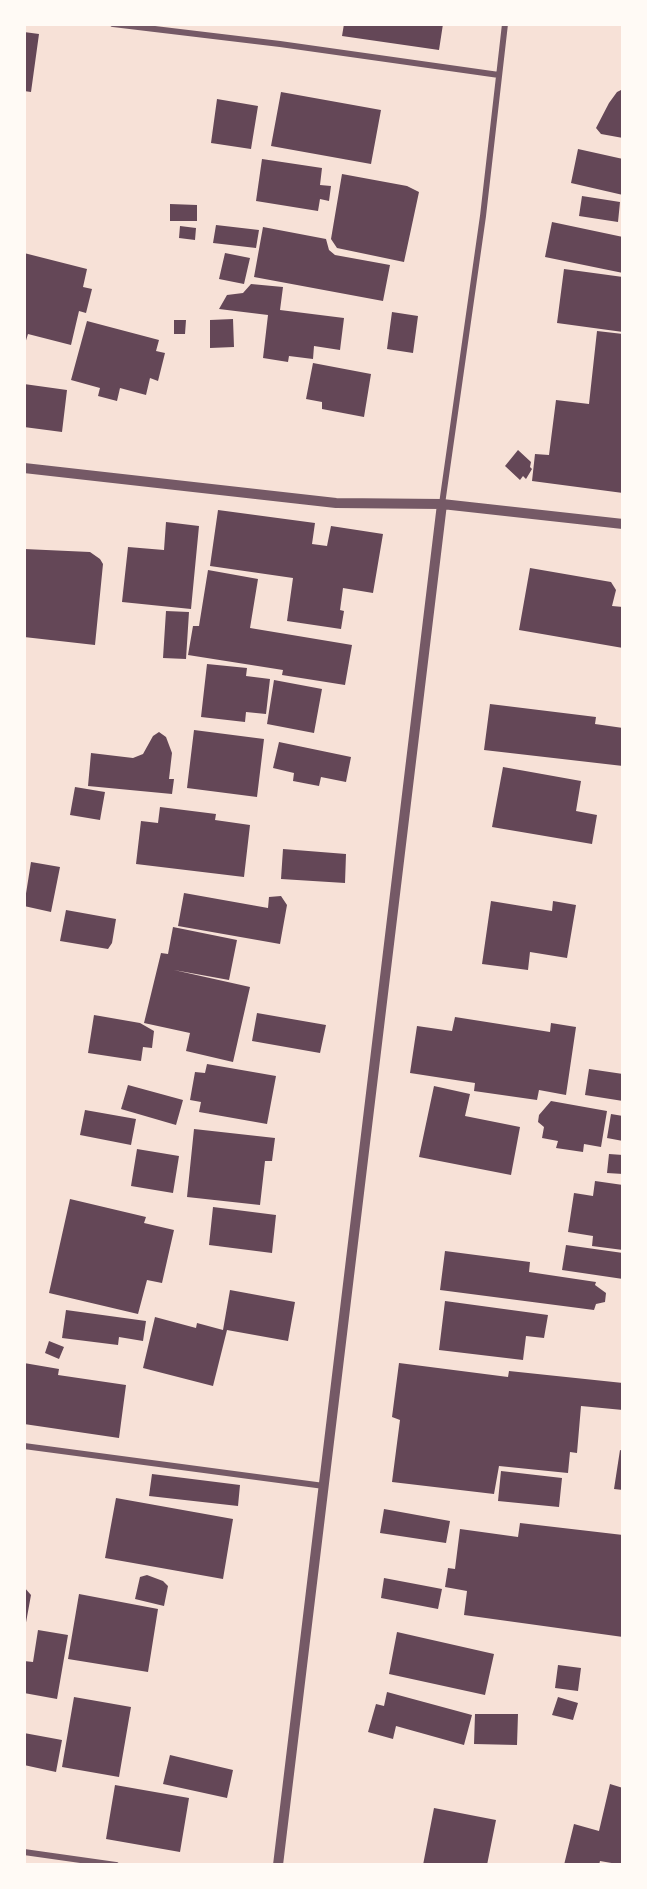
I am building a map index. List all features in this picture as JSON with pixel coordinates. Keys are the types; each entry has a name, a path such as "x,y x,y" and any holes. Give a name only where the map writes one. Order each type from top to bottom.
{"street":[{"path":"113,24 280,44 499,75"},
{"path":"278,1865 442,504 483,216 505,24"},
{"path":"24,468 336,503 442,504 623,524"},
{"path":"24,1446 324,1486"},
{"path":"24,1852 116,1865"}],"building":[{"path":"344,24 443,24 439,50 342,36"},
{"path":"24,32 39,34 31,92 24,91"},
{"path":"623,89 623,138 601,134 596,128 609,103 617,92"},
{"path":"281,92 381,110 371,164 271,146"},
{"path":"217,99 258,106 251,149 211,143"},
{"path":"578,149 623,159 623,195 571,183"},
{"path":"262,159 322,168 320,185 331,186 329,201 320,199 318,211 256,201"},
{"path":"342,174 407,186 419,192 404,262 337,248 331,239"},
{"path":"582,196 620,202 618,222 579,216"},
{"path":"170,204 197,205 197,221 170,221"},
{"path":"552,222 623,237 623,273 545,257"},
{"path":"216,225 259,230 256,248 213,243"},
{"path":"180,226 196,228 195,240 179,238"},
{"path":"263,227 326,239 329,250 335,255 390,265 383,301 254,277"},
{"path":"24,253 87,269 83,287 92,289 86,313 79,311 71,345 28,334 24,347"},
{"path":"225,253 250,258 244,284 219,279"},
{"path":"564,269 623,277 623,332 557,323"},
{"path":"251,284 283,287 280,310 344,318 340,350 314,346 313,359 289,356 288,362 263,358 268,315 219,309 227,295 243,293"},
{"path":"392,312 418,316 413,353 387,349"},
{"path":"233,319 234,347 210,348 210,320"},
{"path":"174,320 186,320 185,334 174,334"},
{"path":"87,321 159,340 156,351 165,353 158,381 150,378 146,395 120,388 117,401 98,396 100,388 71,380"},
{"path":"597,331 623,334 623,493 532,481 535,454 549,455 556,400 589,404"},
{"path":"313,363 371,374 364,417 322,409 322,402 306,399"},
{"path":"24,384 67,390 62,432 24,427"},
{"path":"518,450 531,462 532,469 526,479 523,476 520,480 505,466"},
{"path":"218,510 315,523 312,544 327,546 331,526 383,534 373,593 343,588 340,610 344,611 341,629 287,621 293,578 210,566"},
{"path":"166,522 199,526 191,609 122,602 128,547 164,550"},
{"path":"24,549 90,552 100,559 103,564 95,645 24,637"},
{"path":"530,568 611,582 616,590 612,606 623,607 623,648 519,630"},
{"path":"208,570 258,579 250,628 352,645 345,685 282,675 283,670 188,655 193,626 199,626"},
{"path":"166,611 189,612 186,659 163,658"},
{"path":"207,664 247,668 246,676 270,679 266,714 246,712 245,722 201,717"},
{"path":"274,680 322,689 314,733 267,724"},
{"path":"490,704 596,717 595,724 623,728 623,766 484,750"},
{"path":"194,730 264,739 257,797 187,788"},
{"path":"159,732 166,737 172,753 169,779 174,779 172,794 88,786 91,753 133,758 143,754 153,736"},
{"path":"279,742 351,757 346,782 321,777 319,786 293,781 294,773 273,768"},
{"path":"503,767 581,781 576,811 597,815 592,844 492,827"},
{"path":"75,787 105,792 100,820 70,815"},
{"path":"160,807 216,814 215,820 250,825 244,877 136,864 141,821 158,823"},
{"path":"283,849 346,854 345,883 281,879"},
{"path":"31,862 60,867 51,912 24,906"},
{"path":"184,893 268,908 269,897 281,896 287,905 280,944 178,926"},
{"path":"491,901 552,911 553,901 576,905 567,958 530,952 528,970 482,964"},
{"path":"66,910 116,919 112,943 108,949 60,941"},
{"path":"173,927 237,940 229,980 174,970 250,987 233,1062 186,1051 190,1033 144,1023 161,953 168,954"},
{"path":"257,1013 326,1025 320,1053 252,1041"},
{"path":"94,1015 140,1023 154,1031 152,1048 143,1047 141,1061 88,1053"},
{"path":"455,1017 550,1032 551,1023 576,1027 566,1095 539,1090 537,1100 474,1091 475,1083 410,1073 417,1026 452,1031"},
{"path":"207,1064 276,1076 267,1124 199,1112 201,1102 190,1100 195,1072 205,1073"},
{"path":"589,1069 623,1074 623,1101 585,1095"},
{"path":"128,1085 183,1100 176,1125 121,1109"},
{"path":"434,1086 470,1094 465,1116 520,1127 511,1175 419,1157"},
{"path":"551,1101 607,1111 601,1147 584,1144 583,1152 556,1148 558,1141 542,1138 544,1127 538,1122 539,1115"},
{"path":"85,1110 136,1119 131,1145 80,1135"},
{"path":"611,1114 623,1116 623,1141 607,1138"},
{"path":"194,1129 275,1138 272,1161 265,1161 260,1205 187,1197"},
{"path":"137,1149 179,1156 173,1193 131,1186"},
{"path":"609,1154 623,1155 623,1174 607,1173"},
{"path":"595,1181 623,1185 623,1250 592,1246 593,1236 568,1232 574,1193 593,1196"},
{"path":"70,1199 146,1217 144,1223 174,1230 162,1283 147,1280 138,1314 49,1293"},
{"path":"213,1207 276,1215 272,1253 209,1245"},
{"path":"566,1245 623,1253 623,1279 562,1270"},
{"path":"445,1251 530,1262 529,1272 596,1282 595,1285 606,1293 605,1302 596,1304 594,1310 440,1290"},
{"path":"230,1290 295,1302 288,1341 227,1330 213,1386 143,1368 155,1317 196,1328 197,1323 223,1330"},
{"path":"445,1301 548,1315 544,1338 526,1336 523,1360 439,1350"},
{"path":"66,1310 146,1321 143,1341 119,1337 118,1345 62,1338"},
{"path":"49,1341 64,1347 59,1359 45,1353"},
{"path":"24,1363 59,1369 58,1375 126,1385 119,1438 24,1424"},
{"path":"399,1363 508,1377 509,1371 623,1383 623,1410 581,1406 577,1453 570,1452 568,1473 499,1466 494,1494 392,1482 400,1420 392,1417"},
{"path":"620,1450 623,1451 623,1490 614,1489"},
{"path":"501,1471 562,1478 559,1507 498,1501"},
{"path":"152,1474 240,1485 238,1506 149,1496"},
{"path":"116,1498 233,1519 223,1579 105,1558"},
{"path":"384,1509 450,1521 446,1543 380,1533"},
{"path":"520,1523 623,1535 623,1637 464,1615 467,1591 445,1587 448,1568 455,1569 460,1529 518,1537"},
{"path":"147,1575 163,1581 168,1586 164,1606 135,1599 140,1577"},
{"path":"384,1578 442,1589 438,1609 381,1598"},
{"path":"24,1587 31,1595 25,1628 24,1628"},
{"path":"79,1594 158,1609 148,1672 68,1659"},
{"path":"38,1630 68,1635 57,1699 24,1693 24,1661 33,1662"},
{"path":"397,1632 494,1654 485,1695 389,1674"},
{"path":"558,1665 581,1668 578,1691 555,1688"},
{"path":"387,1692 472,1715 464,1745 396,1726 393,1739 368,1732 376,1704 384,1706"},
{"path":"74,1697 131,1707 119,1777 62,1767"},
{"path":"558,1697 578,1703 573,1720 552,1715"},
{"path":"475,1714 518,1714 517,1745 474,1744"},
{"path":"24,1733 62,1740 56,1772 24,1765"},
{"path":"170,1755 233,1770 227,1798 163,1784"},
{"path":"610,1784 623,1788 623,1865 600,1861 599,1865 564,1865 574,1824 599,1831"},
{"path":"115,1785 189,1798 180,1852 106,1839"},
{"path":"434,1808 496,1820 487,1865 423,1865"}]}
